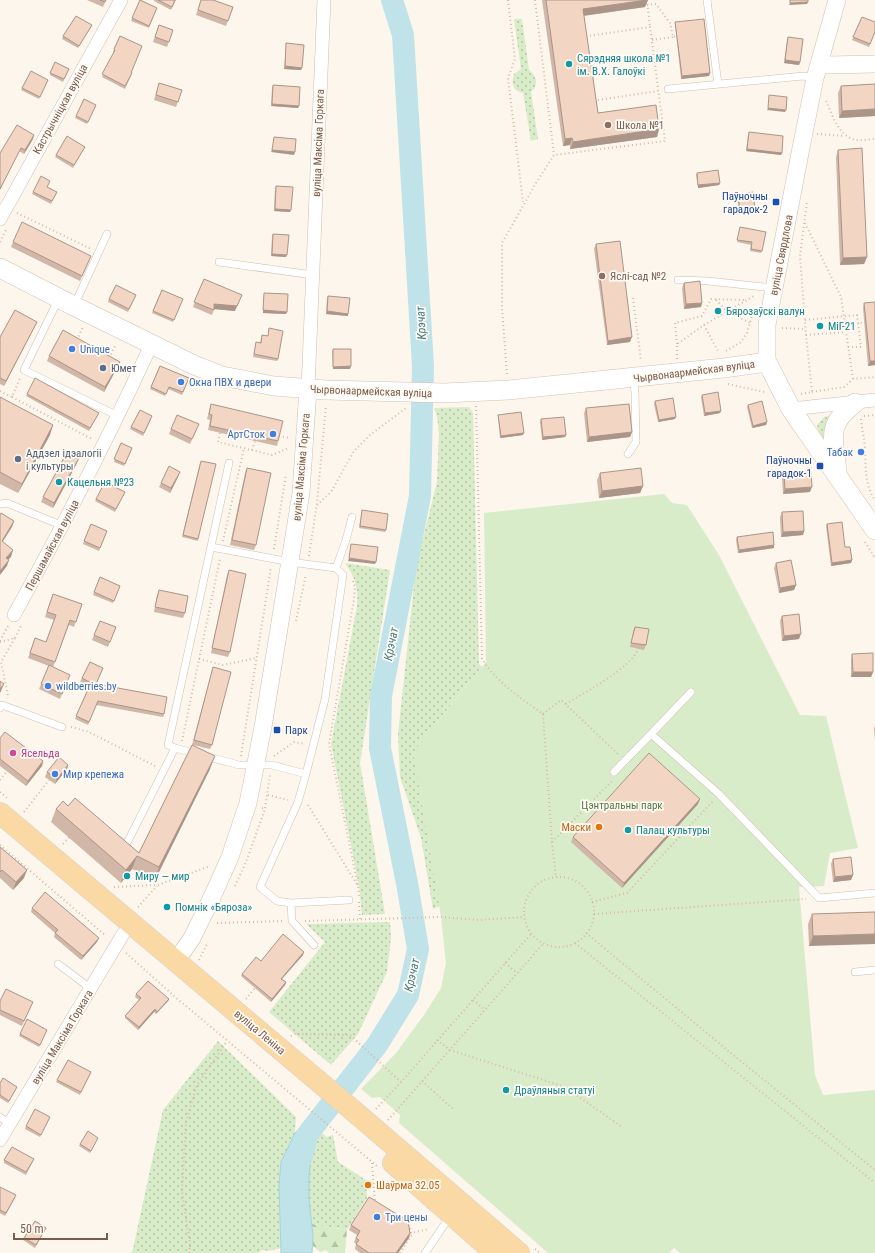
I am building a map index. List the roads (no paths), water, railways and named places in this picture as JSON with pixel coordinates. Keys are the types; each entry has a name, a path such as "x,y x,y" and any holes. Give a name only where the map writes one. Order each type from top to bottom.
{"main road":[{"name":"Чырвонаармейская вуліца","path":"0,268 151,345 194,365 222,376 274,386 407,400 445,393 508,390 637,371 718,362 767,362"},
{"name":"вуліца Свярдлова","path":"767,362 794,402 838,477 875,530"},
{"path":"838,477 834,445 834,427 843,412 855,402"},
{"name":"вуліца Леніна","path":"0,813 124,930"},
{"name":"вуліца Леніна","path":"0,828 124,930 172,966 305,1088 353,1120 456,1209 519,1253"},
{"name":"вуліца Леніна","path":"456,1209 495,1253"}],"street":[{"name":"Кастрычніцкая вуліца","path":"0,219 10,205 121,0"},
{"name":"вуліца Максіма Горкага","path":"172,966 192,938 230,857 248,803 256,765 301,493 308,389 324,0"},
{"name":"вуліца Свярдлова","path":"767,362 767,291 817,70 837,0"},
{"path":"817,70 828,65 875,64"},
{"name":"Першамайская вуліца","path":"18,619 104,445 151,345"},
{"path":"794,402 855,402 875,400"},
{"name":"вуліца Максіма Горкага","path":"0,1140 5,1120 90,988 124,930"}],"lane":[{"path":"708,0 718,84"},
{"path":"668,89 803,76 817,70"},
{"path":"107,234 99,253 66,302 24,370 118,416"},
{"path":"219,262 313,275"},
{"path":"678,280 708,280 767,291"},
{"path":"628,454 636,442 635,392 637,371"},
{"path":"229,463 168,745 239,765 272,765 306,774"},
{"path":"0,504 7,503 63,526"},
{"path":"349,900 290,903 277,901 260,887 298,802 326,699 343,575 338,564 352,517"},
{"path":"211,547 290,562 338,564"},
{"path":"614,772 691,692"},
{"path":"1,707 62,727"},
{"path":"651,734 720,794 819,898 875,893"},
{"path":"114,836 126,845 163,771 177,748"},
{"path":"290,903 292,921 314,945"},
{"path":"58,964 90,988"},
{"path":"855,972 875,970"},
{"path":"425,1253 456,1209"}],"water":[{"path":"300,1128 307,1128 313,1135 309,1176 309,1200 313,1235 312,1253 281,1253 279,1185 281,1162 295,1133"}],"waterway":[{"name":"Крэчат","path":"301,1159 307,1135 377,1045 408,995 418,949 407,883 380,748 381,696 420,496 423,366 403,35 392,0"}],"place":[{"name":"Сярэдняя школа №1 ім. В.Х. Галоўкі","path":"569,64"},
{"name":"Школа №1","path":"608,125"},
{"name":"Паўночны гарадок-2","path":"776,202"},
{"name":"Яслі-сад №2","path":"602,276"},
{"name":"Бярозаўскі валун","path":"718,311"},
{"name":"МіГ-21","path":"820,326"},
{"name":"Unique","path":"72,349"},
{"name":"Юмет","path":"103,368"},
{"name":"Окна ПВХ и двери","path":"181,382"},
{"name":"АртСток","path":"273,434"},
{"name":"Табак","path":"861,452"},
{"name":"Аддзел ідэалогіі і культуры","path":"18,459"},
{"name":"Паўночны гарадок-1","path":"820,466"},
{"name":"Кацельня №23","path":"59,482"},
{"name":"wildberries.by","path":"48,686"},
{"name":"Парк","path":"277,730"},
{"name":"Ясельда","path":"13,753"},
{"name":"Мир крепежа","path":"55,774"},
{"name":"Маски","path":"599,827"},
{"name":"Палац культуры","path":"628,830"},
{"name":"Миру — мир","path":"127,876"},
{"name":"Помнік «Бяроза»","path":"167,907"},
{"name":"Драўляныя статуі","path":"506,1090"},
{"name":"Шаўрма 32.05","path":"368,1185"},
{"name":"Три цены","path":"377,1217"}],"park label":[{"name":"Цэнтральны парк","path":"622,805"}]}
